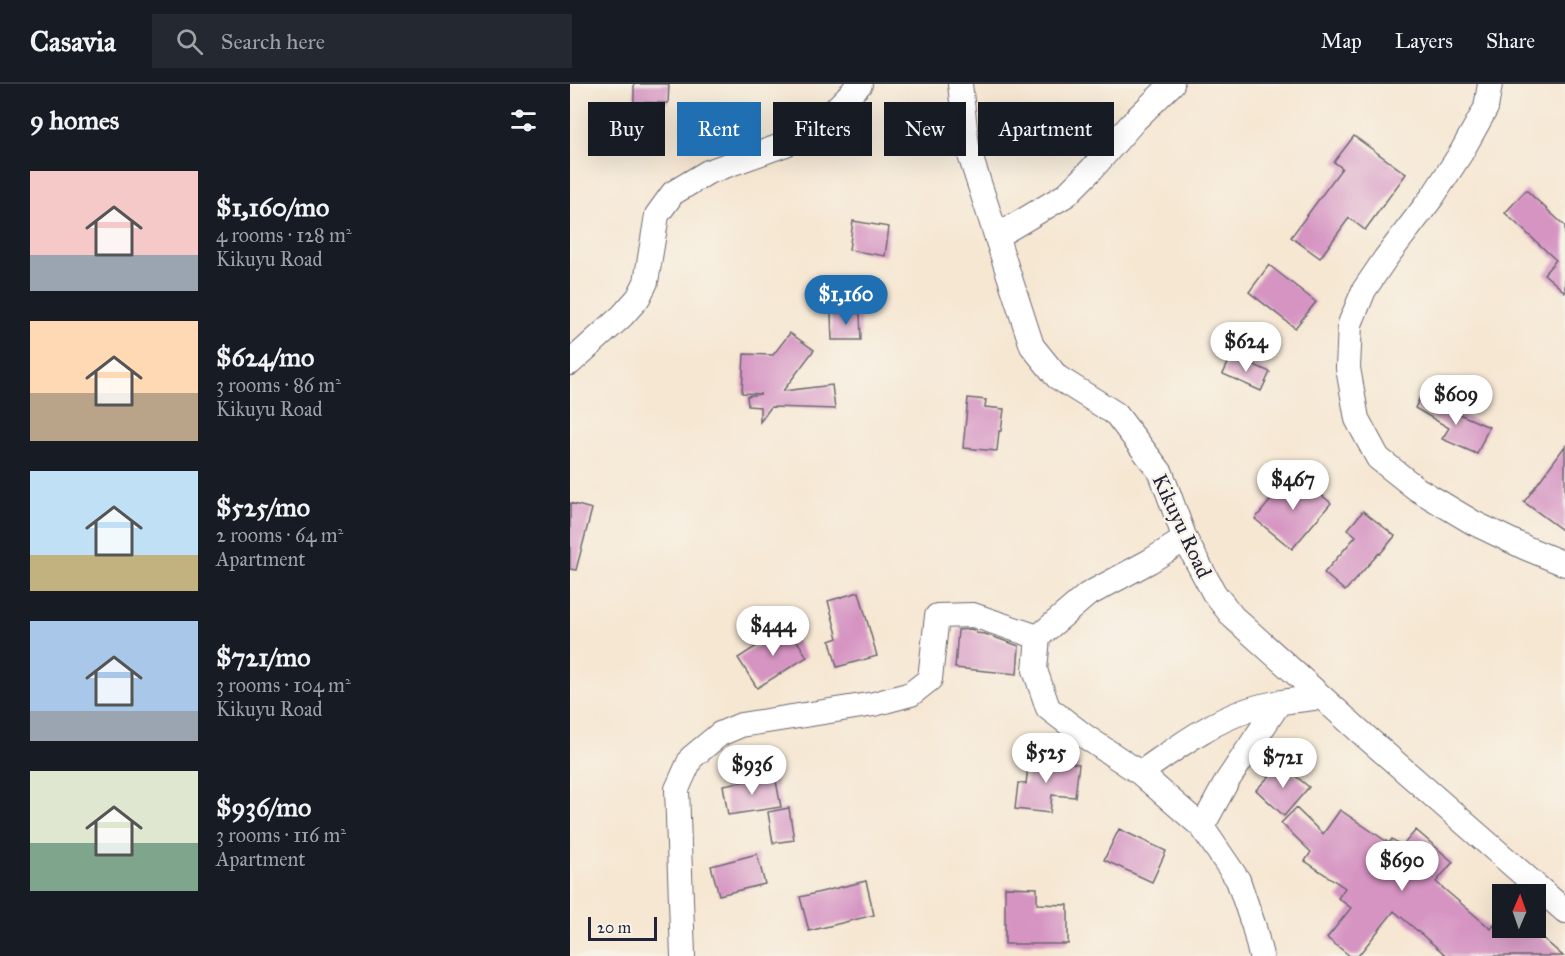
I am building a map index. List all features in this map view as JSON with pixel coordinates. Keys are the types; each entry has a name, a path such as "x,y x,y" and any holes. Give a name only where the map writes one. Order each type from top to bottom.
{"street":[{"path":"570,363 622,316 638,298 646,282 657,215 673,193 708,172 786,144 823,122 860,84"},
{"name":"Kikuyu Road","path":"960,84 968,146 1032,346 1057,377 1116,414 1161,473 1185,539 1214,593 1233,617 1565,911"},
{"path":"997,236 1066,195 1135,120 1172,84"},
{"path":"1490,84 1486,108 1461,153 1433,196 1364,290 1350,324 1348,368 1357,419 1378,458 1417,489 1474,523 1565,564"},
{"path":"1185,539 1087,595 1038,637 1035,670 1048,708 1140,773 1202,828 1238,880 1261,956"},
{"path":"683,956 677,789 691,758 720,734 741,725 874,704 911,694 930,679 937,616 973,615 1038,637"},
{"path":"1140,773 1184,742 1224,719 1250,709 1322,697"},
{"path":"1202,828 1227,781 1279,703"}],"building":[{"path":"634,84 669,84 668,103 634,102"},
{"path":"1354,136 1406,174 1365,230 1349,218 1320,258 1291,237 1342,168 1334,162"},
{"path":"1526,190 1565,226 1565,292 1544,274 1556,260 1505,213"},
{"path":"853,221 889,227 885,256 849,250"},
{"path":"1269,265 1316,302 1295,328 1249,292"},
{"path":"831,313 860,313 861,340 832,340"},
{"path":"790,333 814,350 783,391 832,385 835,409 771,407 760,422 760,407 748,406 747,396 761,394 742,393 744,354 773,355"},
{"path":"1232,355 1270,372 1261,391 1223,374"},
{"path":"1420,397 1489,427 1477,454 1442,439 1449,428 1415,408"},
{"path":"968,398 986,400 985,407 1004,409 997,451 963,448"},
{"path":"1565,446 1565,532 1524,502"},
{"path":"1294,472 1331,503 1292,549 1255,519"},
{"path":"570,503 592,509 576,570 570,569"},
{"path":"1363,511 1395,536 1345,591 1324,573 1356,536 1348,529"},
{"path":"859,592 877,656 837,667 830,641 838,638 828,601"},
{"path":"788,626 807,657 757,688 738,658"},
{"path":"971,629 976,633 1019,646 1017,674 955,668 958,630"},
{"path":"1029,758 1079,764 1075,797 1052,795 1050,813 1015,809 1018,783 1026,784"},
{"path":"1281,764 1309,787 1284,816 1256,790"},
{"path":"775,776 781,807 728,815 723,785"},
{"path":"789,808 794,840 773,843 768,812"},
{"path":"1296,808 1323,834 1340,810 1389,843 1392,839 1402,846 1416,830 1453,862 1436,882 1492,928 1492,938 1543,938 1563,956 1447,956 1394,911 1358,956 1350,956 1327,938 1351,908 1338,898 1345,888 1305,861 1311,852 1281,823"},
{"path":"1119,829 1166,851 1152,882 1104,860"},
{"path":"757,854 765,884 719,895 711,866"},
{"path":"866,881 874,915 809,931 800,897"},
{"path":"1005,887 1037,888 1037,904 1068,905 1068,944 1005,944"}]}
